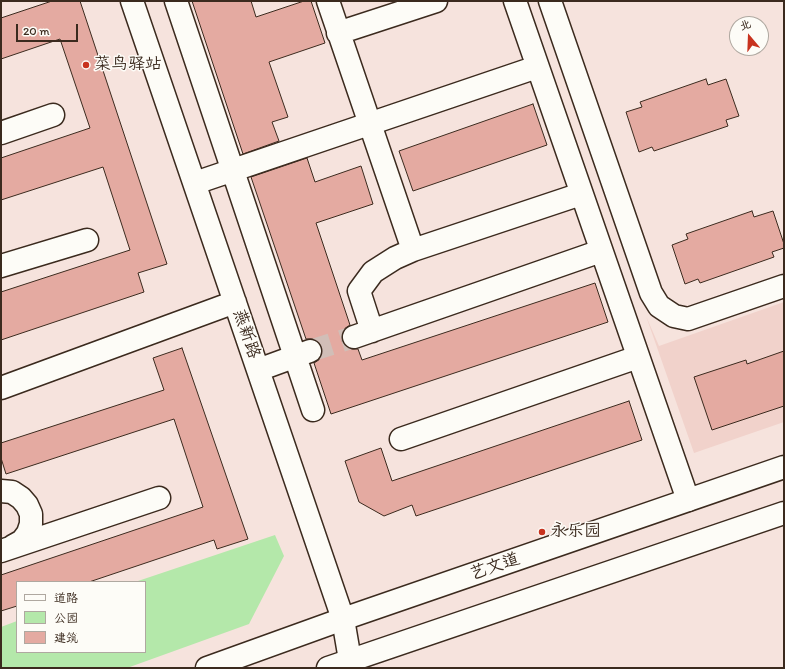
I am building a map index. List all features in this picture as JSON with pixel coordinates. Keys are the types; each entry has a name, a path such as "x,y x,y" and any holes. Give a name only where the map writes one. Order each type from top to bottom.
{"street":[{"name":"燕新路","path":"132,1 343,619 352,664"},
{"path":"176,1 233,170 303,354 313,410"},
{"path":"328,1 413,250"},
{"path":"338,33 436,1"},
{"path":"515,1 688,500"},
{"path":"550,1 651,292 659,306 674,316 688,319 784,286"},
{"path":"195,183 537,67"},
{"path":"1,133 53,115"},
{"path":"581,194 413,250 373,272 359,291 363,334 601,252"},
{"path":"1,266 86,240"},
{"path":"1,388 235,302"},
{"path":"258,370 303,354"},
{"path":"401,439 638,357"},
{"name":"艺文道","path":"207,668 343,619 784,467"},
{"path":"1,491 12,492 21,498 27,505 31,514 31,524 28,533 22,541 6,548"},
{"path":"6,548 159,498"},
{"path":"328,668 352,664 784,513"}],"shaded area":[{"path":"784,302 784,422 694,453 646,316 659,346"}],"green space":[{"path":"275,535 284,556 249,624 127,668 1,668 1,627 16,621 16,653 146,653 146,581 138,581"}],"building":[{"path":"52,1 80,1 167,264 138,273 144,292 1,340 1,292 130,250 103,167 1,200 1,158 90,128 60,39 1,59 1,18"},
{"path":"192,1 251,1 256,17 304,1 311,1 325,43 269,62 288,117 272,122 279,141 243,154"},
{"path":"706,79 708,85 726,79 739,116 726,120 728,126 654,151 652,147 639,152 626,112 642,107 640,102"},
{"path":"533,104 547,145 413,191 399,151"},
{"path":"307,158 315,182 361,166 373,204 316,223 350,325 344,329 342,341 346,347 358,349 362,360 595,283 608,322 331,414 314,363 320,359 322,347 318,341 306,339 251,177"},
{"path":"752,211 754,217 773,211 784,248 772,252 774,257 700,283 698,279 685,284 672,245 688,239 686,234"},
{"path":"182,348 248,539 217,549 214,540 92,581 16,581 16,606 1,611 1,575 203,507 174,419 6,474 1,458 1,443 164,390 153,358"},
{"path":"784,351 784,406 712,430 694,377 746,360 747,364"},
{"path":"629,401 642,440 416,516 412,505 384,516 359,502 345,461 381,448 392,481"}],"tunnel":[{"path":"310,351 354,337"}],"place":[{"name":"菜鸟驿站","path":"86,65"},
{"name":"永乐园","path":"542,532"}]}
